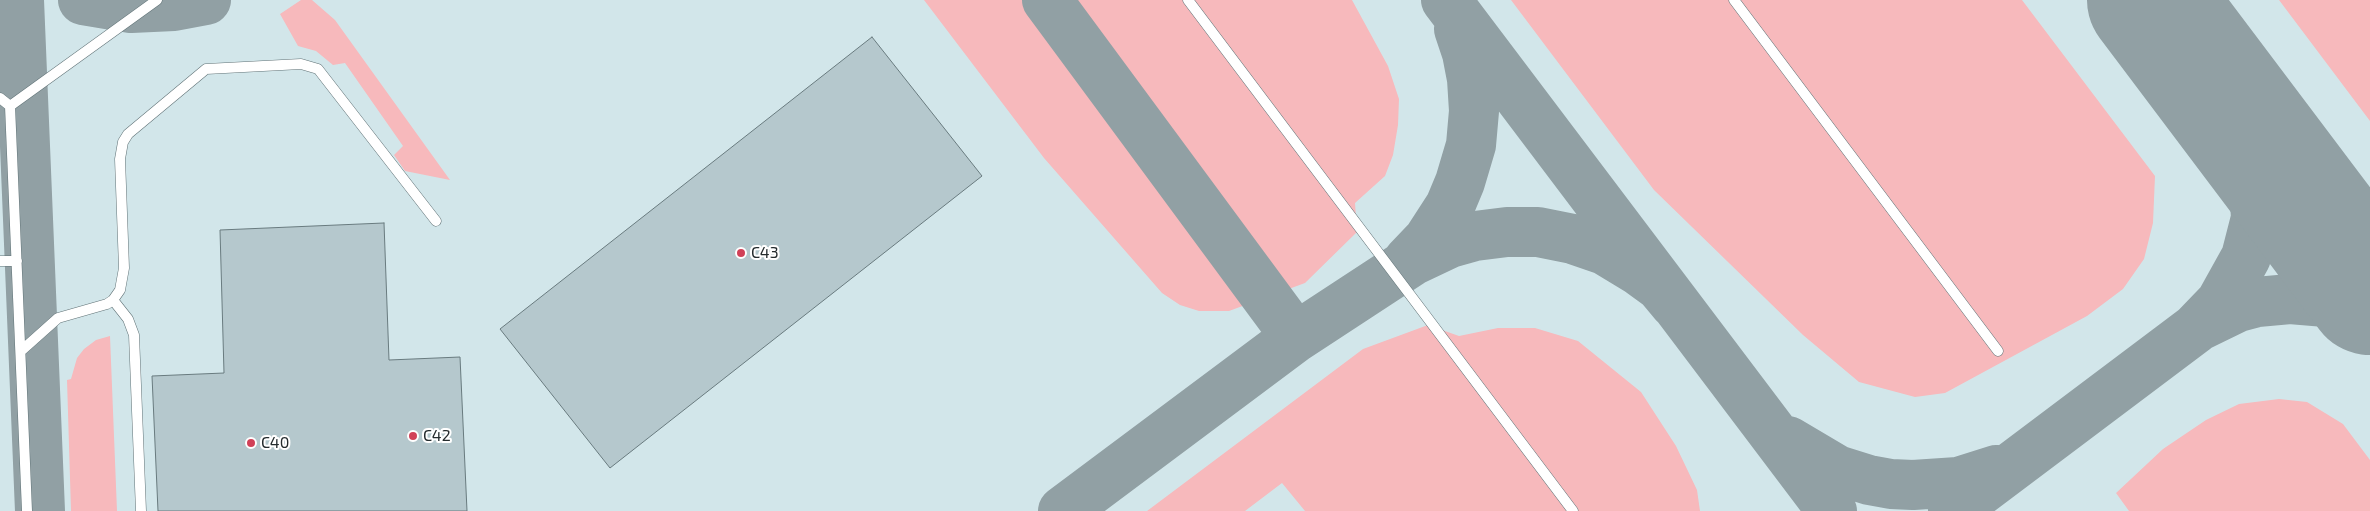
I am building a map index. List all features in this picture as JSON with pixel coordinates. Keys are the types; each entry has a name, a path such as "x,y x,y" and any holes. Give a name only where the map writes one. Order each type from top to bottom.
{"lane":[{"path":"10,106 157,0"},
{"path":"1188,0 1573,511"},
{"path":"1734,0 1998,351"},
{"path":"22,351 58,318 100,307 113,300 120,290 124,275 120,159 123,142 128,134 202,71 211,68 301,64 318,69 436,222"},
{"path":"0,98 10,106 28,511"},
{"path":"0,261 16,261"},
{"path":"113,300 128,319 134,335 141,511"}],"shaded area":[{"path":"301,0 312,0 335,20 450,180 405,171 394,155 403,146 345,63 333,65 316,51 298,46 280,14"},
{"path":"924,0 1352,0 1388,66 1399,99 1398,125 1393,155 1385,176 1355,203 1357,232 1305,283 1229,311 1199,311 1180,305 1162,293 1044,158"},
{"path":"1511,0 2022,0 2155,176 2153,223 2144,259 2123,289 2087,316 1945,393 1915,397 1859,382 1803,335 1654,190"},
{"path":"2279,0 2370,0 2370,121"},
{"path":"1428,325 1459,336 1498,328 1535,328 1578,341 1641,392 1676,446 1697,490 1700,511 1305,511 1282,483 1245,511 1147,511 1363,349"},
{"path":"110,336 117,511 71,511 67,380 71,379 77,358 84,349 96,340"},
{"path":"2279,399 2307,402 2343,424 2370,460 2370,511 2129,511 2116,493 2163,449 2206,420 2239,404"}],"building":[{"name":"C43","path":"872,37 982,176 610,468 500,329"},
{"path":"384,223 389,360 460,357 467,511 158,511 152,376 224,373 220,230"}],"taxiway":[{"path":"19,0 40,511"},
{"path":"83,0 131,8 174,6 206,0"},
{"path":"1047,0 1296,337"},
{"path":"1446,0 1832,511"},
{"path":"1408,261 1428,240 1450,206 1460,182 1471,145 1474,111 1472,79 1467,53 1459,29"},
{"path":"1953,511 2195,329 2221,302 2246,257 2256,218 2252,154 2238,117"},
{"path":"1063,511 1296,337 1412,261 1450,243 1475,236 1507,232 1538,232 1573,239 1605,250 1638,270 1660,286 1675,304"},
{"path":"2199,326 2238,307 2257,302 2290,299 2326,302 2370,317"},
{"path":"1788,441 1837,470 1869,480 1891,484 1913,485 1958,482 1996,470"}],"runway":[{"path":"2150,0 2370,292"}],"place":[{"name":"C43","path":"741,253"},
{"name":"C42","path":"413,436"},
{"name":"C40","path":"251,443"}]}
